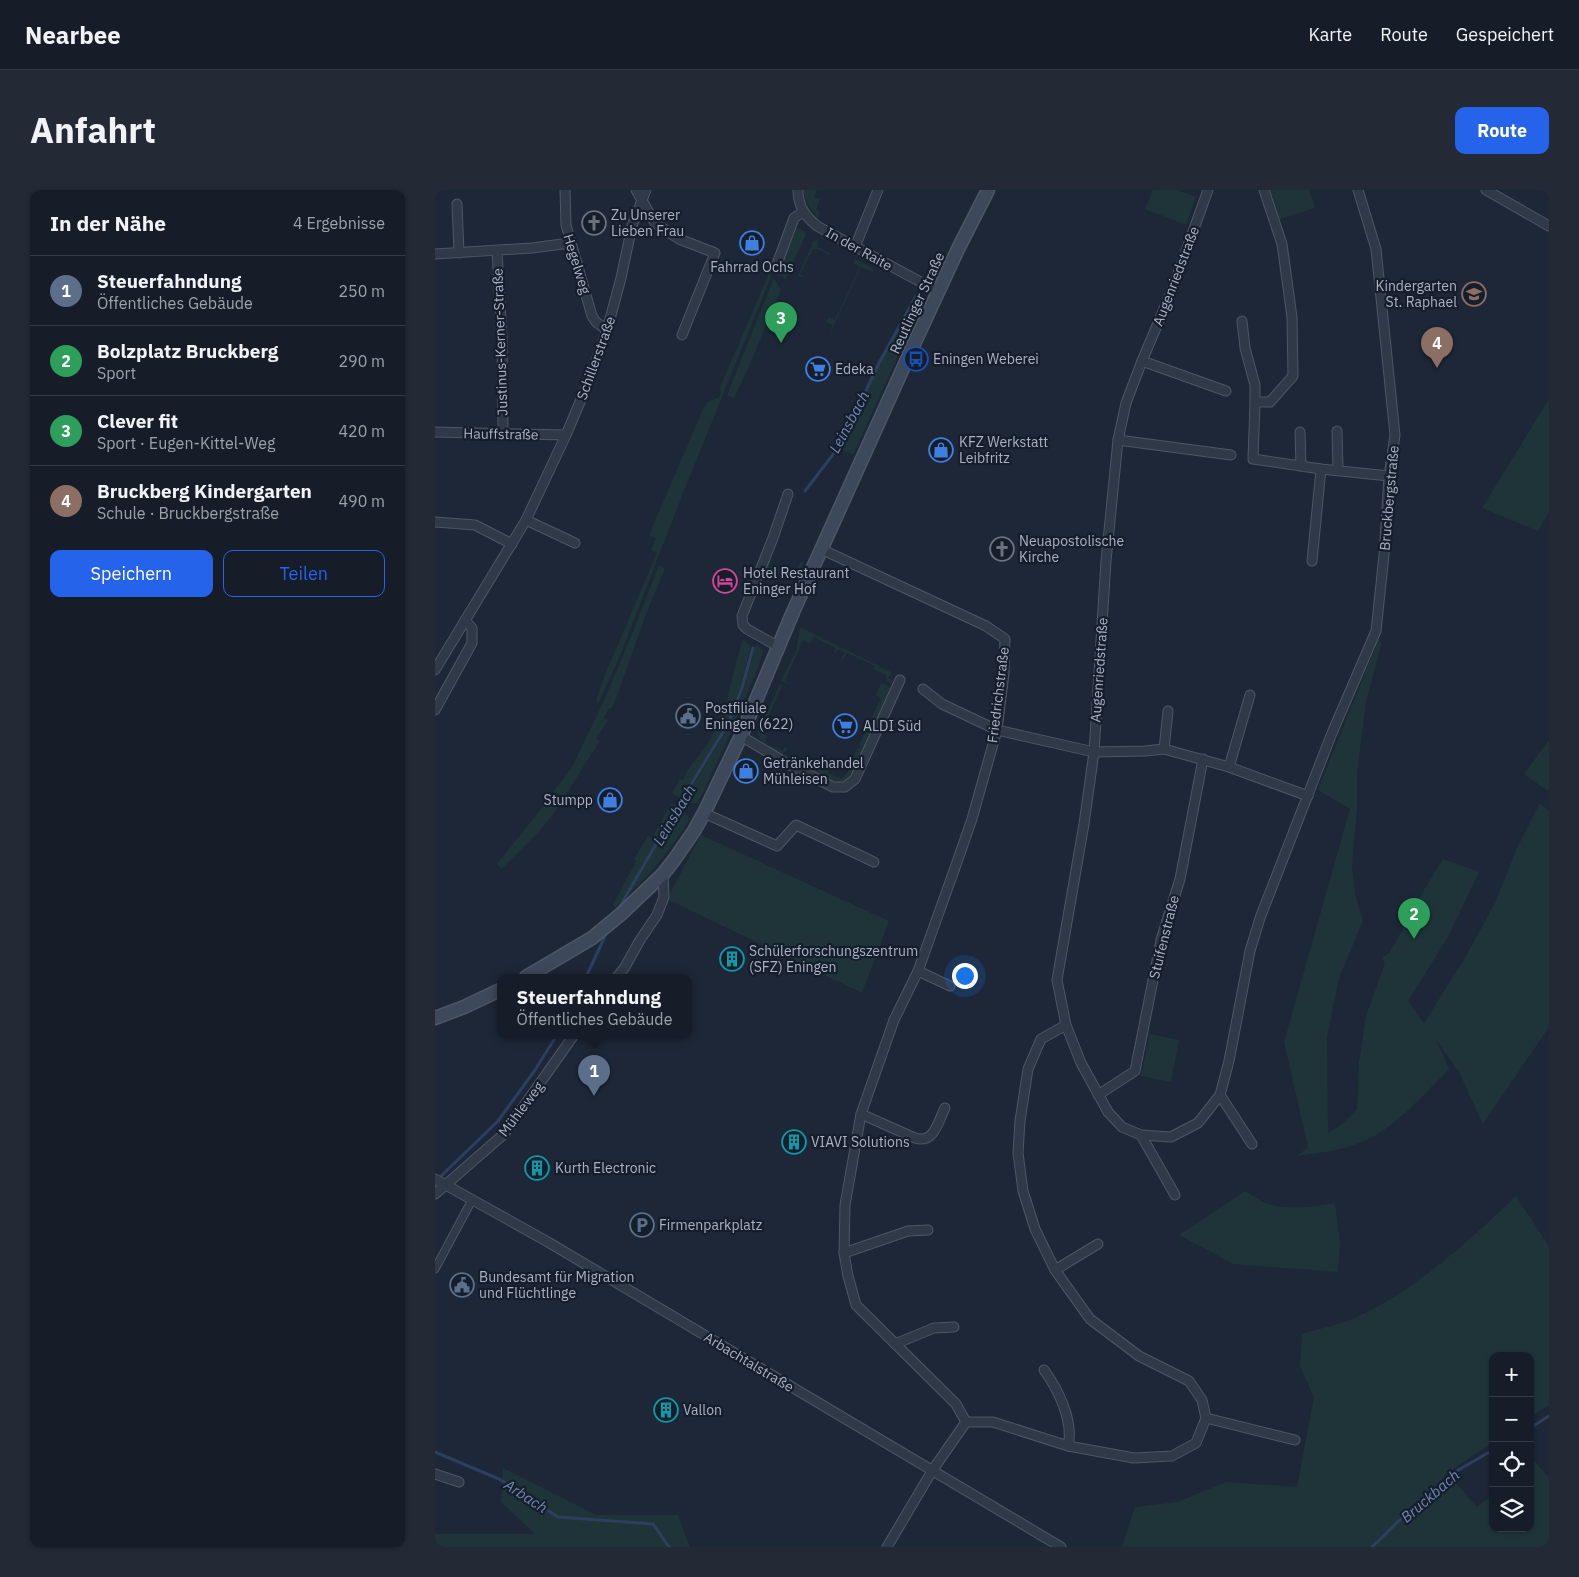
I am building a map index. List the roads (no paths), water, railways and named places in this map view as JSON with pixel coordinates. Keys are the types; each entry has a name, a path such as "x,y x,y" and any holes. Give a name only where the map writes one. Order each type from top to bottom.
{"main road":[{"name":"Reutlinger Straße","path":"531,974 592,938 649,888 674,860 704,813 741,736 914,344 988,190"},
{"path":"435,1018 497,991"}],"street":[{"name":"Hegelweg","path":"565,190 565,218 570,243 592,316 596,322 607,330"},
{"path":"636,190 655,223 679,239 715,253 682,336"},
{"name":"Schillerstraße","path":"435,670 526,520 566,435 588,383 607,330 632,226 646,190"},
{"path":"777,264 795,218 803,212 798,190"},
{"path":"855,247 878,190"},
{"name":"Augenriedstraße","path":"1209,190 1172,290 1126,403 1118,440 1106,561 1094,752 1057,980 1066,1025 1081,1063 1097,1095 1108,1112 1122,1127 1141,1135 1171,1137 1198,1123 1220,1095 1229,1061 1250,952 1260,918 1308,796"},
{"path":"1255,402 1270,402 1293,376 1292,317 1281,244 1264,190"},
{"name":"Bruckbergstraße","path":"1308,796 1332,733 1376,631 1384,555 1389,476 1395,435 1376,249 1358,190"},
{"path":"1486,190 1549,226"},
{"path":"457,204 459,253"},
{"name":"In der Raite","path":"803,212 817,226 939,292"},
{"path":"435,254 539,248 570,243"},
{"name":"Justinus-Kerner-Straße","path":"497,251 502,337 503,434"},
{"path":"1242,321 1245,348 1255,385 1253,459 1389,476"},
{"path":"1142,361 1226,392"},
{"path":"1337,431 1338,470"},
{"name":"Hauffstraße","path":"435,432 566,435"},
{"path":"1300,432 1301,466"},
{"path":"1118,440 1231,455"},
{"path":"1312,560 1321,469"},
{"path":"779,647 747,629 743,625 742,616 768,552 788,494"},
{"path":"526,520 575,543"},
{"path":"435,522 475,525 512,544"},
{"name":"Friedrichstraße","path":"823,550 987,626 1005,639 1004,673 997,730 972,819 918,971 895,1020 861,1114 845,1205 844,1253 856,1304 956,1404 966,1422"},
{"path":"435,710 472,643 472,628 465,620"},
{"path":"741,736 779,760 833,787 845,787 855,779 900,680"},
{"path":"923,689 942,704 997,730 1094,752 1163,749 1229,767 1308,796"},
{"path":"1229,767 1250,694"},
{"path":"1163,749 1168,711"},
{"name":"Stuifenstraße","path":"1097,1095 1135,1071 1161,940 1180,879 1203,759"},
{"path":"704,813 777,846 796,825 873,862"},
{"path":"620,974 657,915 664,897 663,874"},
{"path":"918,971 951,986"},
{"path":"887,1547 932,1471 966,1422 993,1422 1068,1446 1134,1458 1172,1456 1196,1443 1206,1418 1202,1400 1189,1381 1139,1356 1090,1319 1055,1270 1035,1229 1023,1191 1018,1153 1020,1120 1028,1069 1041,1039 1066,1025"},
{"name":"Mühleweg","path":"435,1194 504,1134 571,1039"},
{"path":"1220,1095 1252,1144"},
{"path":"861,1114 915,1138 925,1140 931,1136 945,1108"},
{"path":"1141,1135 1175,1195"},
{"name":"Arbachtalstraße","path":"435,1179 548,1242 1061,1547"},
{"path":"435,1269 472,1200"},
{"path":"844,1253 908,1231 928,1230"},
{"path":"1055,1270 1098,1244"},
{"path":"895,1344 934,1328 954,1327"},
{"path":"1043,1370 1055,1385 1069,1426 1068,1446"},
{"path":"1206,1418 1295,1440"},
{"path":"435,1474 459,1482"}],"waterway":[{"name":"Leinsbach","path":"805,491 841,444 879,363 916,296"},
{"name":"Leinsbach","path":"619,908 728,724 742,688 753,648"},
{"name":"Leinsbach","path":"587,974 606,934"},
{"name":"Leinsbach","path":"439,1178 498,1121 535,1070 554,1039"},
{"name":"Bruckbach","path":"1534,1425 1549,1416"},
{"name":"Arbach","path":"435,1452 499,1479 558,1517 653,1524 669,1547"},
{"name":"Bruckbach","path":"1372,1547 1407,1513 1455,1472 1489,1452"}],"place":[{"name":"Zu Unserer Lieben Frau","path":"594,223"},
{"name":"Fahrrad Ochs","path":"752,243"},
{"name":"Kindergarten St. Raphael","path":"1474,294"},
{"name":"Clever fit","path":"781,343"},
{"name":"Eningen Weberei","path":"916,359"},
{"name":"Bruckberg Kindergarten","path":"1437,368"},
{"name":"Edeka","path":"818,369"},
{"name":"KFZ Werkstatt Leibfritz","path":"941,450"},
{"name":"Neuapostolische Kirche","path":"1002,549"},
{"name":"Hotel Restaurant Eninger Hof","path":"725,581"},
{"name":"Postfiliale Eningen (622)","path":"688,716"},
{"name":"ALDI Süd","path":"845,726"},
{"name":"Getränkehandel Mühleisen","path":"746,771"},
{"name":"Stumpp","path":"610,800"},
{"name":"Bolzplatz Bruckberg","path":"1414,939"},
{"name":"Schülerforschungszentrum (SFZ) Eningen","path":"732,959"},
{"name":"Steuerfahndung","path":"594,1096"},
{"name":"VIAVI Solutions","path":"794,1142"},
{"name":"Kurth Electronic","path":"537,1168"},
{"name":"Firmenparkplatz","path":"642,1225"},
{"name":"Bundesamt für Migration und Flüchtlinge","path":"462,1285"},
{"name":"Vallon","path":"666,1410"}]}
